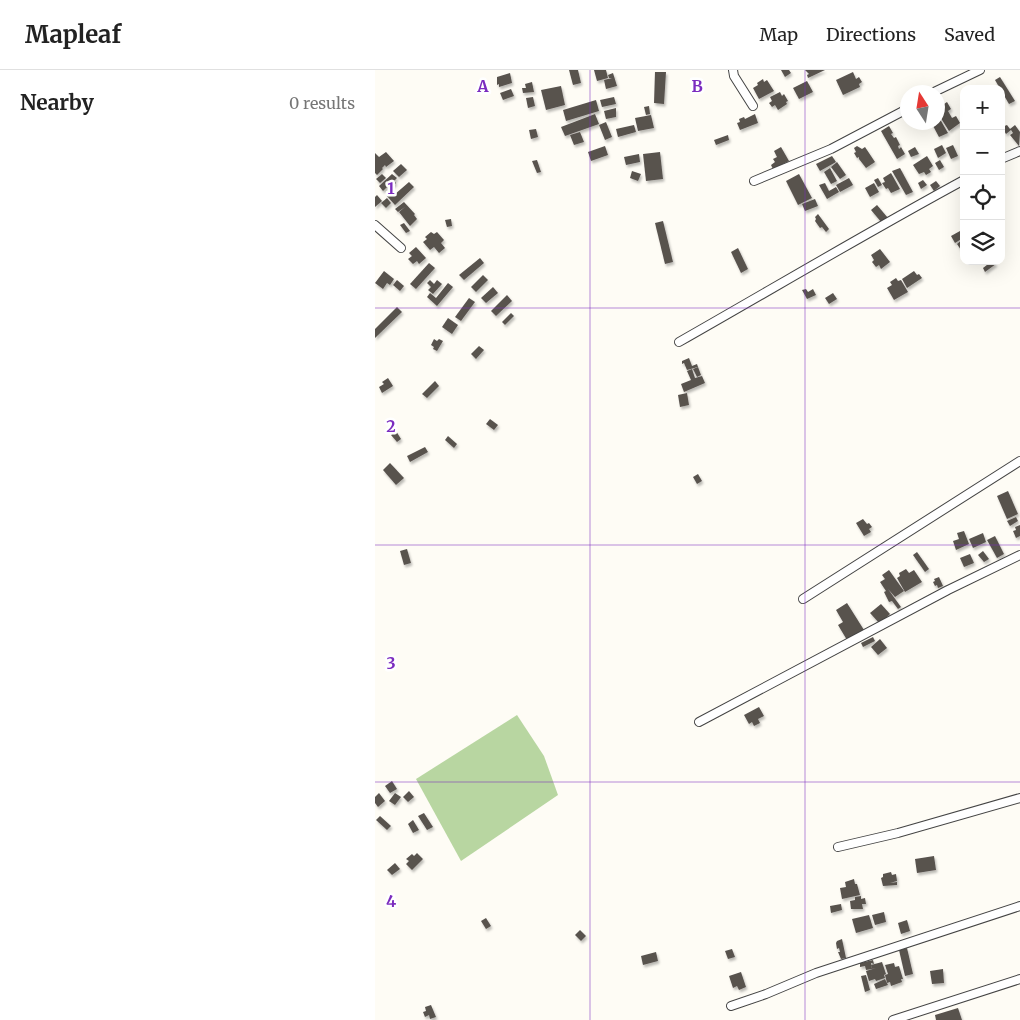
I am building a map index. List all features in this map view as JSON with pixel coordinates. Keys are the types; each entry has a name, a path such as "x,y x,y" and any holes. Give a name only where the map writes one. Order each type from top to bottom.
{"street":[{"path":"733,70 734,76 753,106"},
{"path":"945,87 980,70"},
{"path":"754,181 831,149 900,112"},
{"path":"1005,157 1020,151"},
{"path":"679,342 810,268 888,221 960,182"},
{"path":"375,225 401,248"},
{"path":"803,599 1020,461"},
{"path":"699,722 948,590 1020,555"},
{"path":"838,847 898,833 1020,798"},
{"path":"731,1006 817,973 1020,906"},
{"path":"893,1020 1020,978"}],"green space":[{"path":"517,715 544,756 558,795 461,861 416,779"}],"building":[{"path":"569,70 578,70 581,83 573,85"},
{"path":"594,70 606,70 608,78 597,81"},
{"path":"781,70 789,70 791,73 785,77"},
{"path":"805,70 825,70 808,78 807,75 809,74"},
{"path":"655,72 666,72 664,104 654,103"},
{"path":"853,72 856,79 859,77 862,82 859,84 860,87 843,95 836,80"},
{"path":"510,73 512,83 499,87 499,84 497,85 497,77"},
{"path":"613,73 617,86 606,89 604,80 612,78 609,78 608,75"},
{"path":"1000,77 1005,85 998,85 995,80"},
{"path":"763,79 764,82 767,80 774,91 759,99 753,88"},
{"path":"807,81 813,92 799,99 793,88"},
{"path":"532,82 534,92 523,93 522,88 526,88 525,84"},
{"path":"1005,85 1015,101 1009,104 1005,97"},
{"path":"561,86 565,105 546,110 541,90"},
{"path":"511,89 514,96 503,100 500,93"},
{"path":"780,92 782,96 784,94 788,101 786,102 787,104 778,110 775,105 772,107 769,103 772,101 770,97"},
{"path":"533,97 535,106 528,108 526,98"},
{"path":"614,97 616,104 602,107 600,100"},
{"path":"596,100 599,111 566,121 563,110"},
{"path":"947,102 951,109 948,111 952,118 956,116 960,123 949,131 945,125 945,103"},
{"path":"649,106 650,114 646,115 644,107"},
{"path":"616,108 616,117 606,119 604,111"},
{"path":"595,114 599,124 565,136 561,127"},
{"path":"755,114 758,123 740,130 737,123 740,122 739,119 744,117 745,119"},
{"path":"651,115 654,128 638,131 635,118"},
{"path":"606,122 612,137 605,140 599,125"},
{"path":"634,125 636,132 618,137 616,129"},
{"path":"1007,125 1010,129 1015,125 1020,132 1019,146 1010,135 1013,133 1011,130 1006,134 1005,126"},
{"path":"889,126 893,133 891,134 894,138 896,137 900,145 898,146 899,149 901,147 905,154 897,159 881,131"},
{"path":"945,128 948,133 939,137 935,130 945,130"},
{"path":"536,129 538,137 531,139 529,130"},
{"path":"580,132 584,142 574,145 570,135"},
{"path":"728,135 729,140 716,145 714,140"},
{"path":"942,145 946,153 938,158 934,149"},
{"path":"953,145 958,156 951,159 946,148"},
{"path":"605,146 608,155 591,161 588,152"},
{"path":"857,146 862,149 865,147 875,162 866,168 854,153 856,152 854,148"},
{"path":"781,147 789,161 773,169 771,165 775,162 773,159 777,157 774,151"},
{"path":"915,147 919,154 911,157 908,151"},
{"path":"386,152 394,161 386,167 385,165 377,175 375,173 375,153 379,157"},
{"path":"660,152 663,179 646,181 643,154"},
{"path":"639,154 640,162 626,165 624,157"},
{"path":"832,156 836,162 820,171 816,164"},
{"path":"927,156 933,166 929,169 931,172 926,175 924,172 919,174 913,165"},
{"path":"537,160 541,172 537,173 532,161"},
{"path":"940,160 944,167 939,170 935,163"},
{"path":"837,162 846,175 840,179 831,167"},
{"path":"401,164 407,170 399,177 393,171"},
{"path":"830,168 837,181 831,184 824,172"},
{"path":"900,168 913,192 906,195 892,171"},
{"path":"632,171 641,174 638,181 630,178"},
{"path":"891,173 900,189 891,193 882,183 885,182 883,178"},
{"path":"382,174 386,178 380,183 376,179"},
{"path":"392,174 397,178 394,181 396,183 390,188 388,186 383,191 379,186"},
{"path":"799,174 812,198 798,205 786,181"},
{"path":"849,178 853,185 840,192 836,185"},
{"path":"878,178 882,185 878,187 874,180"},
{"path":"923,180 927,185 921,189 918,183"},
{"path":"936,181 940,186 934,191 930,185"},
{"path":"409,182 414,187 395,205 386,195 390,191 394,195"},
{"path":"825,183 829,191 836,187 839,192 827,199 819,185"},
{"path":"874,183 879,192 870,197 865,188"},
{"path":"377,195 382,201 375,207 375,197"},
{"path":"387,198 391,203 386,208 381,203"},
{"path":"815,199 818,206 805,211 802,204"},
{"path":"404,202 417,219 410,226 399,212 405,207 398,212 395,209"},
{"path":"877,205 888,218 882,223 871,210"},
{"path":"818,214 829,229 826,232 815,221 815,217"},
{"path":"451,219 452,226 447,227 445,220"},
{"path":"663,221 673,262 665,264 655,223"},
{"path":"404,223 410,231 406,233 400,225"},
{"path":"960,231 960,240 955,243 951,236"},
{"path":"431,232 434,234 437,232 444,240 441,243 445,248 439,253 434,247 430,250 423,242 427,239 425,237"},
{"path":"416,247 426,258 419,264 417,261 413,264 408,259 412,256 409,253"},
{"path":"738,248 748,269 741,273 731,252"},
{"path":"880,249 890,262 881,269 879,265 876,267 872,262 874,260 871,255"},
{"path":"480,258 484,263 464,280 459,275"},
{"path":"429,263 435,268 416,289 410,284"},
{"path":"987,265 995,265 985,272 983,268"},
{"path":"384,271 394,279 390,285 387,283 383,289 375,283"},
{"path":"914,271 922,278 907,288 902,279"},
{"path":"483,275 488,280 476,292 471,287"},
{"path":"896,278 898,281 901,280 908,292 894,300 887,288 892,285 890,282"},
{"path":"397,280 404,286 400,291 393,285"},
{"path":"430,280 434,284 437,280 442,284 433,294 428,290 431,287 427,283"},
{"path":"448,283 453,287 437,306 427,297 430,293 436,298"},
{"path":"493,287 498,293 486,303 481,298"},
{"path":"806,289 808,292 813,289 816,295 807,299 802,290"},
{"path":"833,293 837,299 829,304 825,298"},
{"path":"507,295 512,301 496,316 491,311"},
{"path":"469,298 475,302 461,321 455,317"},
{"path":"397,307 402,312 375,338 375,329"},
{"path":"511,313 514,316 505,325 502,322"},
{"path":"448,318 458,325 452,334 442,327"},
{"path":"434,339 443,341 437,351 431,345"},
{"path":"479,346 484,350 476,359 471,354"},
{"path":"689,358 692,366 697,364 698,367 687,370 682,361"},
{"path":"698,367 701,375 697,377 693,369"},
{"path":"692,369 695,378 702,376 705,383 684,392 681,384 691,380 687,371"},
{"path":"388,378 393,386 382,393 379,387"},
{"path":"435,381 439,386 427,398 422,394"},
{"path":"687,393 689,405 680,407 678,395"},
{"path":"490,419 498,425 494,430 486,424"},
{"path":"396,431 401,439 397,442 391,435"},
{"path":"448,436 457,444 454,448 445,440"},
{"path":"425,447 428,452 410,462 407,456"},
{"path":"390,463 404,478 396,485 383,470"},
{"path":"698,474 702,481 697,484 693,477"},
{"path":"1008,491 1018,514 1007,519 997,496"},
{"path":"1016,517 1018,521 1010,526 1007,521"},
{"path":"863,519 872,527 869,529 871,532 864,536 856,523"},
{"path":"1020,525 1020,536 1016,538 1013,531 1016,530 1015,527"},
{"path":"964,531 969,544 956,550 953,541 959,539 957,533"},
{"path":"983,533 986,542 973,548 969,539"},
{"path":"995,536 1004,554 997,558 987,540"},
{"path":"407,549 411,563 404,565 400,551"},
{"path":"983,551 989,559 984,562 978,555"},
{"path":"917,552 929,569 925,572 913,555"},
{"path":"970,554 974,563 964,567 960,558"},
{"path":"906,569 909,573 914,570 922,582 905,592 897,578 900,576 899,573"},
{"path":"889,570 904,591 895,597 888,589 901,607 898,609 892,601 889,602 884,592 886,591 880,582 885,579 882,575"},
{"path":"939,577 943,586 938,588 933,582 935,581 934,579"},
{"path":"847,603 864,630 847,640 838,625 843,622 836,610"},
{"path":"881,604 890,614 880,624 870,613"},
{"path":"873,637 875,641 863,647 861,643"},
{"path":"880,639 887,648 878,655 871,647"},
{"path":"759,707 764,716 758,719 760,723 754,726 752,722 749,724 744,715"},
{"path":"392,781 397,789 390,793 385,786"},
{"path":"409,791 414,797 408,802 403,797"},
{"path":"379,793 385,801 378,807 375,803 375,797"},
{"path":"395,793 401,797 395,805 389,801"},
{"path":"424,813 433,827 427,830 418,816"},
{"path":"380,816 391,826 387,830 376,820"},
{"path":"413,820 419,830 413,833 408,824"},
{"path":"417,853 423,859 412,870 406,864 409,861 406,859 412,854 414,856"},
{"path":"934,856 936,870 917,873 915,859"},
{"path":"395,863 400,869 392,875 387,870"},
{"path":"891,872 892,875 896,874 897,881 890,883 897,882 897,885 883,886 881,878 883,874"},
{"path":"854,879 860,895 842,899 840,888 846,887 845,882"},
{"path":"861,896 861,899 865,898 866,904 862,904 863,909 851,909 850,901 855,900 855,897"},
{"path":"841,904 842,910 831,913 830,906"},
{"path":"884,912 886,922 875,925 872,915"},
{"path":"869,915 873,928 856,933 852,919"},
{"path":"486,918 491,926 486,929 481,921"},
{"path":"907,920 910,931 901,934 898,923"},
{"path":"580,930 586,936 581,941 575,935"},
{"path":"842,939 846,958 841,959 836,943"},
{"path":"907,948 913,974 905,976 899,950"},
{"path":"732,949 735,957 728,959 725,951"},
{"path":"656,952 658,961 643,965 641,956"},
{"path":"873,960 874,964 871,963 872,969 866,970 865,966 860,967 860,963"},
{"path":"882,962 886,974 884,975 885,978 869,981 866,971 876,968 872,969 871,965"},
{"path":"894,963 895,967 899,966 903,979 901,979 902,982 891,986 890,982 887,983 885,975 888,974 885,965"},
{"path":"943,969 944,983 932,984 930,971"},
{"path":"741,972 746,987 739,990 737,986 733,988 729,976"},
{"path":"866,975 870,990 865,992 861,976"},
{"path":"885,979 888,985 876,989 874,984"},
{"path":"431,1005 436,1017 430,1019 429,1015 425,1017 423,1012 426,1011 425,1007"},
{"path":"958,1008 962,1020 936,1020 935,1015"}]}
